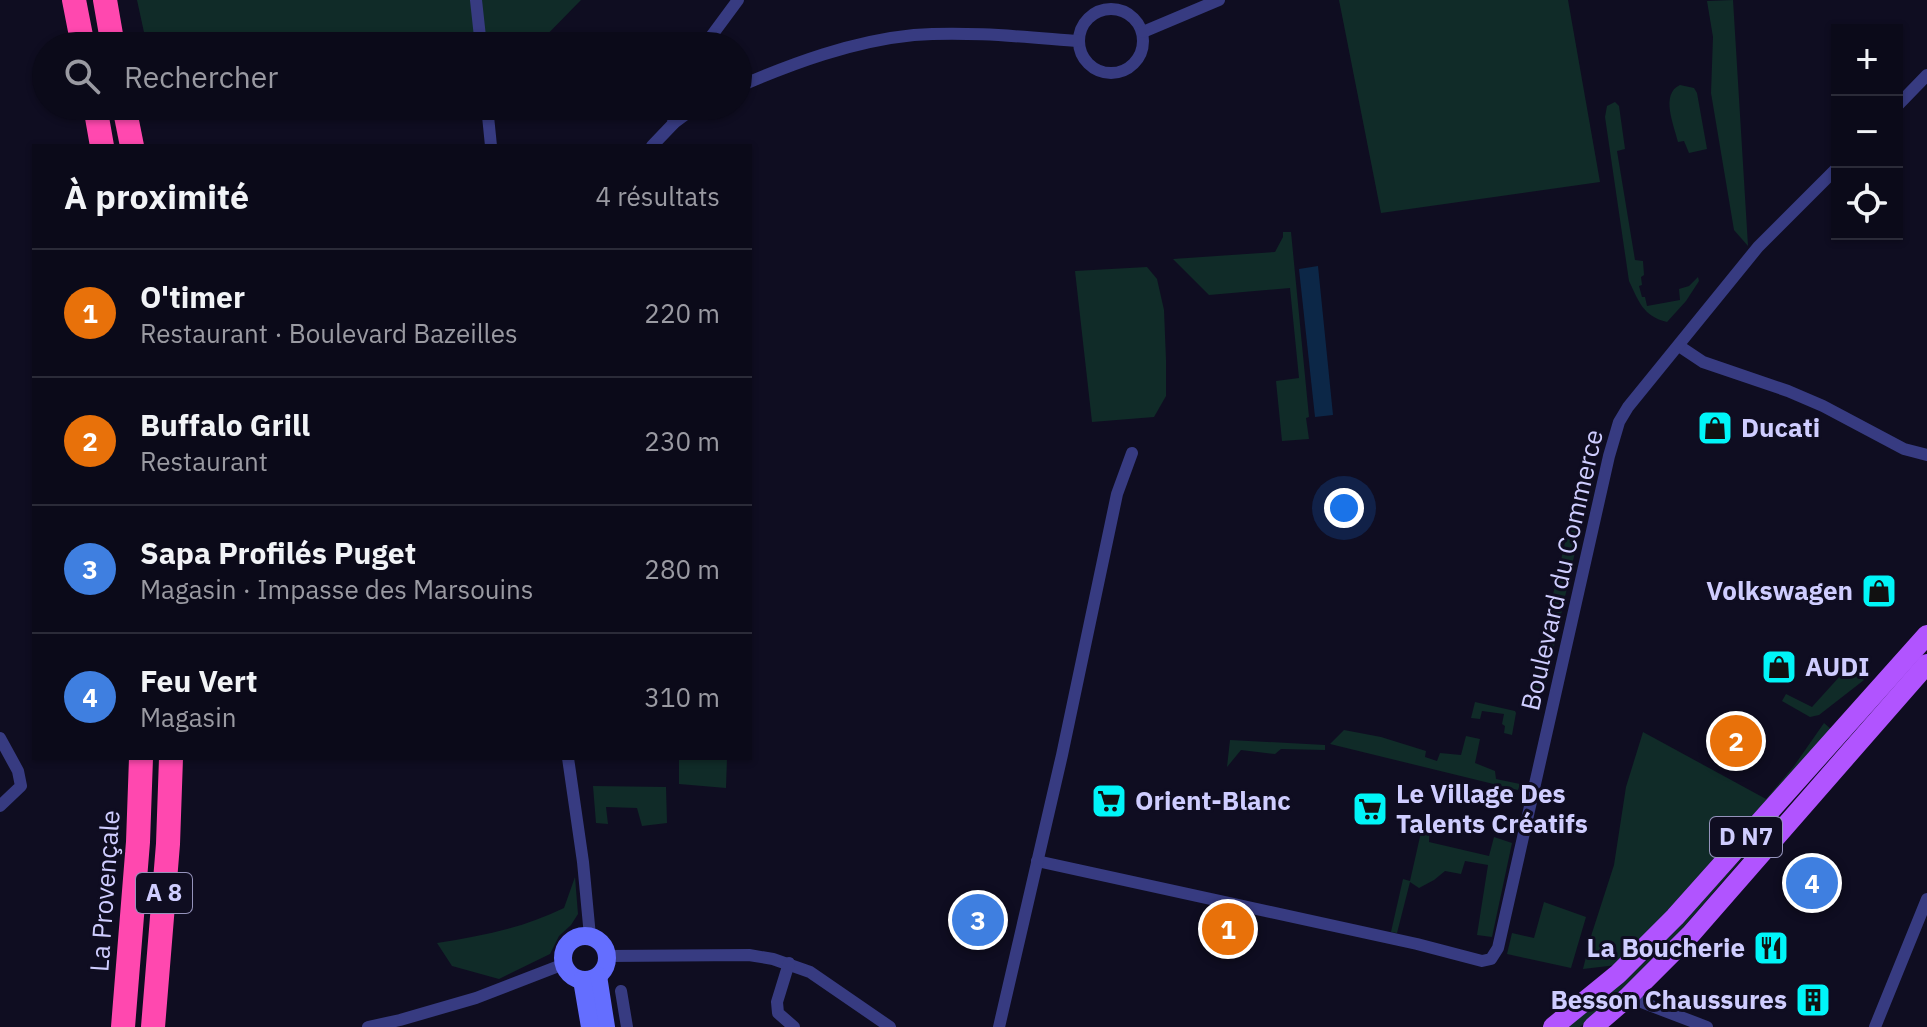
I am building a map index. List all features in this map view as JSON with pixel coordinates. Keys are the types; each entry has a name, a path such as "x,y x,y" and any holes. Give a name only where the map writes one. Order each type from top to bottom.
{"highway":[{"path":"74,0 80,32"},
{"path":"105,0 111,32"},
{"path":"97,120 102,144"},
{"path":"127,120 132,144"},
{"name":"La Provençale","path":"123,1027 138,842 141,760"},
{"name":"A 8","path":"153,1027 168,844 171,760"}],"main road":[{"name":"D N7","path":"1553,1027 1618,974 1675,917 1927,635"},
{"name":"D N7","path":"1593,1027 1691,934 1927,664"}],"street":[{"path":"476,0 479,32"},
{"path":"714,32 738,0"},
{"path":"1143,32 1219,0"},
{"path":"1106,4 1131,15 1143,32 1142,53 1127,70 1105,73 1094,69 1080,51 1080,31 1085,21 1106,4"},
{"path":"752,81 831,53 913,35 969,34 1079,41"},
{"path":"1903,100 1927,75"},
{"path":"488,120 491,144"},
{"path":"654,144 678,120"},
{"name":"Boulevard du Commerce","path":"1037,861 1405,941 1482,961 1491,959 1498,948 1581,576 1619,422 1758,247 1831,174"},
{"path":"1679,346 1703,362 1788,391 1904,449 1927,455"},
{"path":"999,1027 1117,494 1132,453"},
{"path":"0,738 18,771 21,786 0,806"},
{"path":"568,760 590,936"},
{"path":"1875,1027 1927,899"},
{"path":"582,936 590,936 601,944 607,956 604,970 590,978 571,975 563,956 569,943 582,936"},
{"path":"607,956 749,955 789,963 810,972 890,1027"},
{"path":"789,963 777,1002 778,1013 794,1027"},
{"path":"368,1027 476,998 564,964"},
{"path":"590,978 590,1027"},
{"path":"590,978 606,1027"},
{"path":"621,991 627,1027"},
{"path":"1628,997 1707,1027"}],"green space":[{"path":"137,0 581,0 550,32 144,32"},
{"path":"1339,0 1568,0 1600,182 1381,213"},
{"path":"1733,0 1748,246 1734,230 1711,93 1713,37 1707,1"},
{"path":"1680,85 1694,88 1697,93 1707,149 1689,153 1684,141 1678,142 1670,103 1674,89"},
{"path":"1615,102 1619,106 1625,149 1617,151 1635,260 1643,261 1644,275 1639,286 1642,297 1645,297 1647,306 1680,300 1679,289 1689,286 1698,277 1699,281 1667,322 1647,312 1629,281 1605,117 1607,106"},
{"path":"1283,232 1291,232 1309,439 1282,441 1276,381 1299,378 1290,288 1209,295 1173,259 1275,252"},
{"path":"1147,267 1157,279 1164,310 1166,396 1154,417 1092,422 1075,271"},
{"path":"1570,521 1581,525 1544,691 1531,690"},
{"path":"1852,670 1864,680 1819,715 1810,717 1782,701 1786,694 1812,707 1841,675"},
{"path":"1475,702 1515,711 1512,735 1504,733 1504,714 1482,711 1480,719 1471,718"},
{"path":"1824,723 1832,730 1712,869 1617,965 1583,969 1614,865 1626,787 1643,732 1766,799"},
{"path":"1344,730 1426,751 1425,757 1437,761 1440,753 1461,755 1466,736 1480,739 1475,763 1495,771 1496,779 1520,784 1518,790 1330,744"},
{"path":"1230,740 1325,745 1325,750 1281,749 1275,754 1241,750 1227,767"},
{"path":"679,760 727,760 726,788 679,784"},
{"path":"593,786 666,787 667,823 642,826 637,808 606,807 608,824 596,823"},
{"path":"1424,819 1430,820 1429,842 1489,856 1494,837 1512,843 1492,937 1477,935 1488,865 1465,861 1461,874 1445,871 1419,888 1410,882 1397,933 1391,932 1403,879 1410,881"},
{"path":"1754,845 1657,958 1580,1027 1567,1027 1648,959"},
{"path":"575,877 578,914 559,936 550,954 499,979 452,966 437,943 502,930 564,908"},
{"path":"1544,902 1586,917 1571,968 1507,954 1512,933 1534,938"}],"water":[{"path":"1318,266 1333,415 1315,417 1299,269"}],"place":[{"name":"Ducati","path":"1715,428"},
{"name":"Volkswagen","path":"1879,591"},
{"name":"AUDI","path":"1779,667"},
{"name":"Buffalo Grill","path":"1736,741"},
{"name":"Orient-Blanc","path":"1109,801"},
{"name":"Le Village Des Talents Créatifs","path":"1370,809"},
{"name":"Feu Vert","path":"1812,883"},
{"name":"Sapa Profilés Puget","path":"978,920"},
{"name":"O'timer","path":"1228,929"},
{"name":"La Boucherie","path":"1771,948"},
{"name":"Besson Chaussures","path":"1813,1000"}]}
